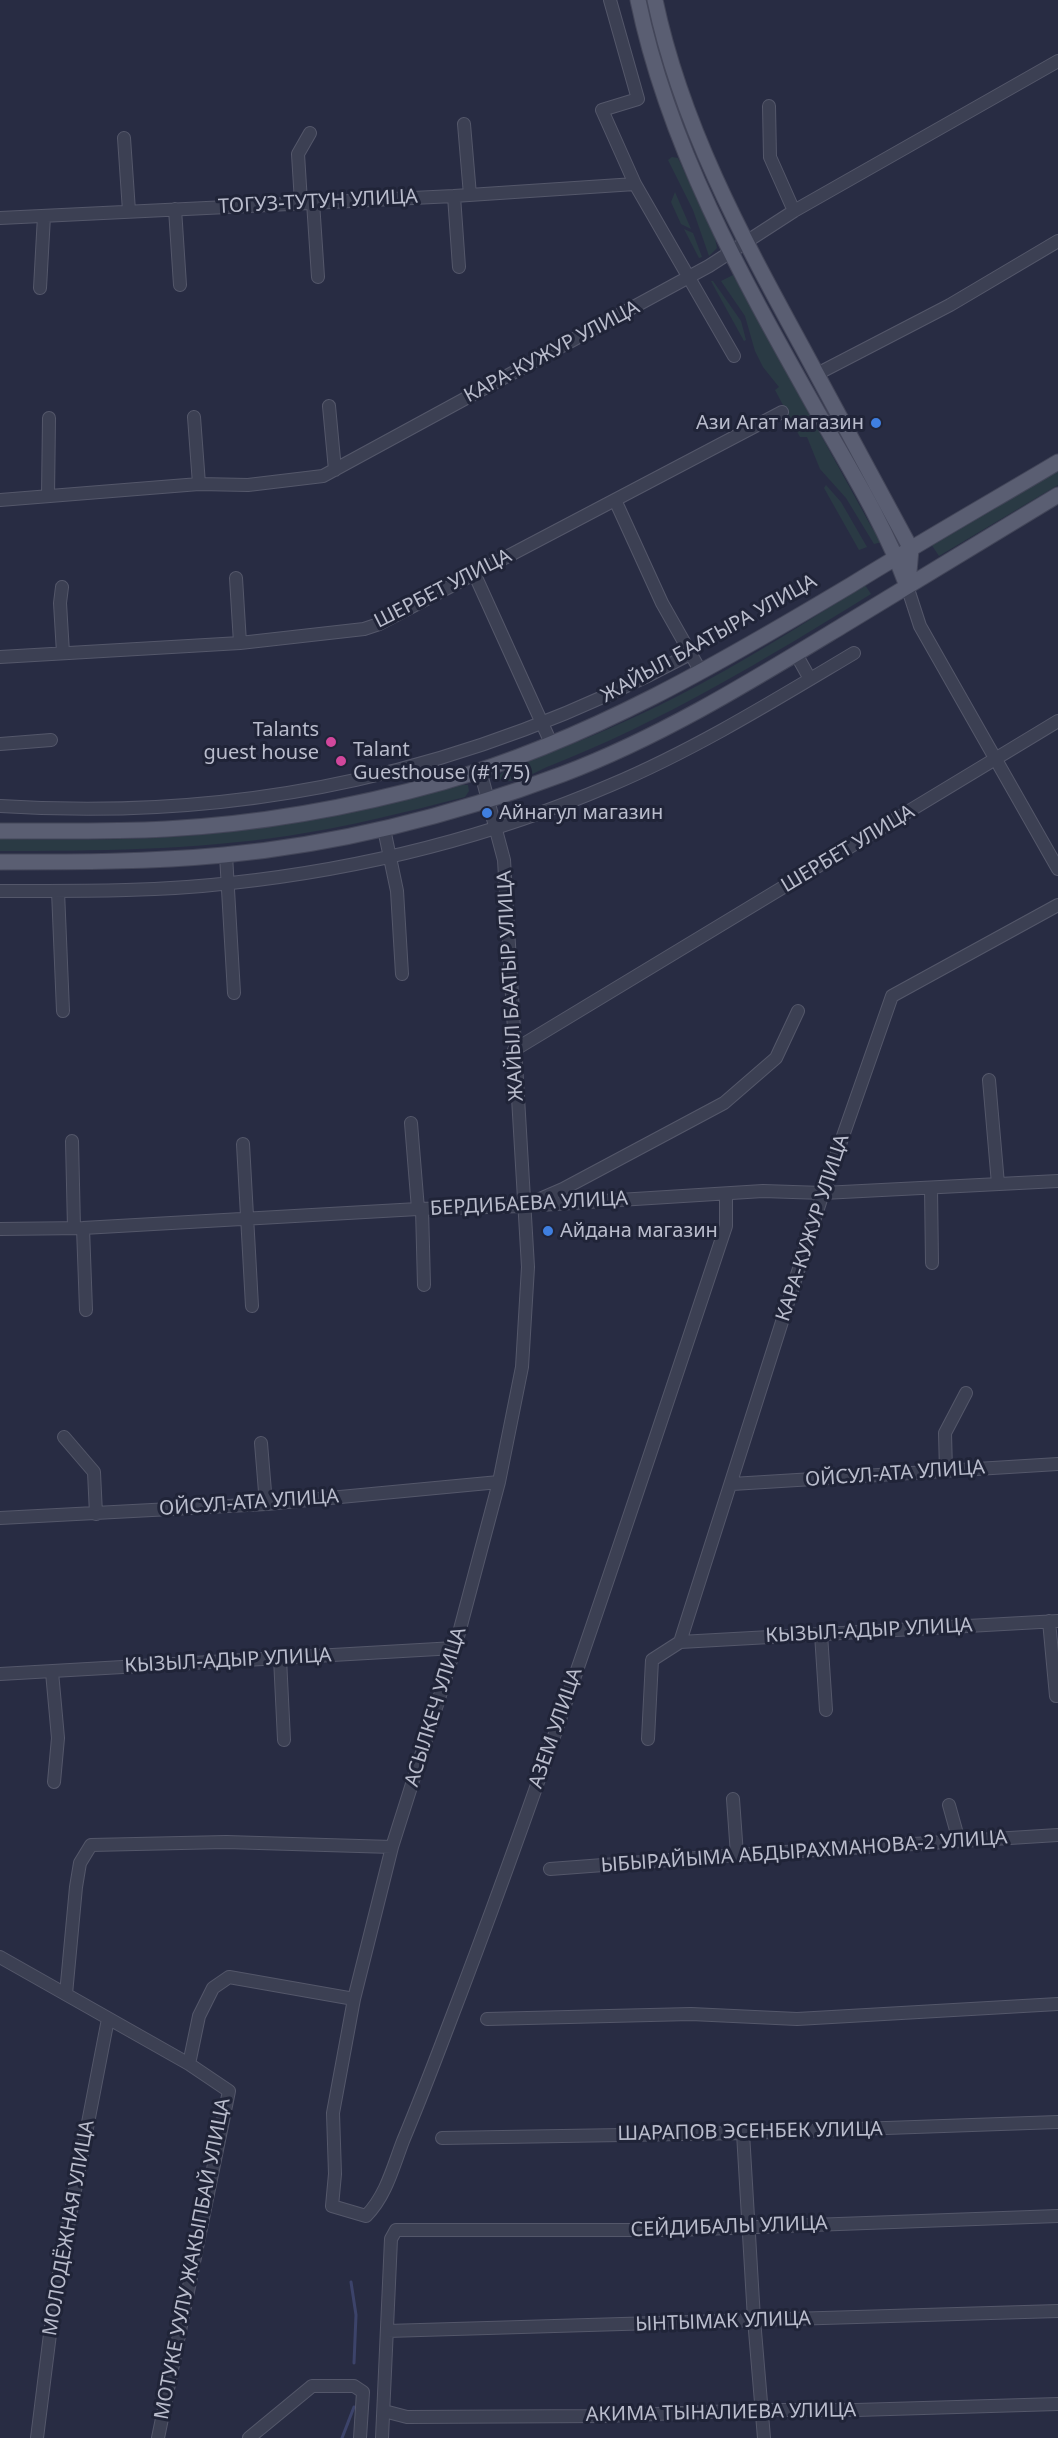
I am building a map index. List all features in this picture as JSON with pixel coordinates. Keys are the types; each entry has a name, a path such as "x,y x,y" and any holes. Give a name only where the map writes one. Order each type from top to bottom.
{"main road":[{"path":"638,0 657,74 675,129 731,252 897,557 908,585"},
{"path":"655,0 673,70 691,122 745,242 911,549 908,585"},
{"name":"ЖАЙЫЛ БААТЫРА УЛИЦА","path":"0,831 119,830 223,824 340,806 445,781 480,770 628,710 701,672 1058,462"},
{"path":"0,862 119,861 226,855 286,848 384,829 488,800 564,774 637,742 717,699 796,654 1058,495"}],"street":[{"path":"610,0 638,99 602,110 635,184 734,356"},
{"name":"КАРА-КУЖУР УЛИЦА","path":"0,500 199,484 248,485 314,479 335,470 689,278 794,211 1058,61"},
{"path":"769,106 770,157 794,211"},
{"path":"464,124 470,195"},
{"path":"310,133 298,154 318,278"},
{"path":"124,138 129,211"},
{"name":"ТОГУЗ-ТУТУН УЛИЦА","path":"0,218 454,196 635,184"},
{"path":"454,196 459,267"},
{"path":"175,209 180,285"},
{"path":"40,288 44,216"},
{"path":"817,374 950,305 1058,241"},
{"path":"329,406 335,470"},
{"name":"ШЕРБЕТ УЛИЦА","path":"0,657 240,642 364,629 379,624 782,412"},
{"path":"194,417 199,484"},
{"path":"48,496 49,418"},
{"path":"615,500 662,603 701,672"},
{"path":"474,573 551,743"},
{"path":"236,578 240,642"},
{"path":"908,585 920,626 1058,868"},
{"path":"62,587 60,603 63,653"},
{"path":"0,891 172,888 229,884 341,868 391,857 496,827 579,798 641,771 714,734 854,653"},
{"path":"0,806 105,809 203,804 279,795 348,783 424,764 493,743 621,690 690,654"},
{"path":"796,654 810,679"},
{"name":"ШЕРБЕТ УЛИЦА","path":"514,1050 1058,721"},
{"path":"0,744 51,740"},
{"name":"ЖАЙЫЛ БААТЫР УЛИЦА","path":"480,770 504,860 523,1206"},
{"path":"384,829 397,891 402,974"},
{"path":"226,855 234,993"},
{"path":"58,891 63,1011"},
{"name":"КАРА-КУЖУР УЛИЦА","path":"680,1641 823,1193 892,996 1058,905"},
{"path":"523,1206 563,1189 724,1104 776,1058 798,1011"},
{"path":"989,1080 998,1184"},
{"path":"411,1123 420,1209 424,1285"},
{"path":"72,1140 86,1310"},
{"path":"243,1144 252,1306"},
{"name":"БЕРДИБАЕВА УЛИЦА","path":"0,1230 523,1206 763,1191 823,1193 1058,1180"},
{"path":"931,1188 932,1263"},
{"name":"АЗЕМ УЛИЦА","path":"332,2206 366,2216 379,2204 396,2161 532,1798 630,1515 726,1226 726,1194"},
{"name":"АСЫЛКЕЧ УЛИЦА","path":"332,2206 335,2174 333,2113 354,1999 392,1847 455,1648 498,1482 522,1367 528,1268 523,1206"},
{"path":"946,1471 945,1433 966,1393"},
{"path":"64,1437 94,1472 96,1514"},
{"path":"261,1443 266,1503"},
{"name":"ОЙСУЛ-АТА УЛИЦА","path":"732,1484 1058,1464"},
{"name":"ОЙСУЛ-АТА УЛИЦА","path":"0,1518 266,1503 498,1482"},
{"path":"1054,1621 1056,1696"},
{"name":"КЫЗЫЛ-АДЫР УЛИЦА","path":"680,1641 1054,1621"},
{"path":"821,1634 826,1710"},
{"path":"648,1739 652,1660 680,1641"},
{"name":"КЫЗЫЛ-АДЫР УЛИЦА","path":"0,1674 455,1648"},
{"path":"280,1658 284,1740"},
{"path":"52,1672 58,1738 54,1782"},
{"path":"733,1799 737,1855"},
{"path":"949,1805 959,1841"},
{"name":"ЫБЫРАЙЫМА АБДЫРАХМАНОВА-2 УЛИЦА","path":"550,1869 1058,1835"},
{"path":"66,1994 80,1863 91,1845 226,1842 392,1847"},
{"name":"МОТУКЕ УУЛУ ЖАКЫПБАЙ УЛИЦА","path":"0,1957 189,2064 229,2091 158,2438"},
{"path":"189,2064 199,2016 213,1988 229,1977 354,1999"},
{"path":"487,2019 691,2014 797,2019 1058,2004"},
{"name":"МОЛОДЁЖНАЯ УЛИЦА","path":"37,2438 55,2294 108,2019"},
{"name":"ШАРАПОВ ЭСЕНБЕК УЛИЦА","path":"442,2138 743,2133 1058,2121"},
{"path":"743,2133 754,2319 764,2438"},
{"name":"СЕЙДИБАЛЫ УЛИЦА","path":"387,2331 391,2239 393,2233 400,2230 675,2230 1058,2216"},
{"name":"ЫНТЫМАК УЛИЦА","path":"387,2331 1058,2311"},
{"path":"382,2438 387,2331"},
{"path":"249,2438 312,2386 360,2388 385,2386"},
{"path":"360,2388 363,2392 360,2438"},
{"name":"АКИМА ТЫНАЛИЕВА УЛИЦА","path":"384,2411 407,2417 603,2416 761,2410 856,2410 1058,2404"}],"shaded area":[{"path":"672,157 678,158 715,238 717,248 709,256 693,210 668,160"},
{"path":"675,192 691,229 681,224 671,202"},
{"path":"684,229 693,233 702,257 699,258"},
{"path":"733,275 872,528 882,542 874,544 846,498 820,469 807,437 800,437 775,390 779,387 763,367 755,351 745,316 721,281"},
{"path":"711,281 741,321 746,340 744,341"},
{"path":"1058,470 1058,485 939,556 931,544"},
{"path":"826,485 841,502 867,547 859,550 824,488"},
{"path":"865,585 871,594 753,665 672,710 524,778 511,781 500,779 499,776 503,772 655,708 772,643"},
{"path":"459,785 468,785 469,791 465,797 354,824 287,836 179,847 0,851 0,839 148,838 208,834 293,823 404,800"}],"waterway":[{"path":"351,2282 356,2315 354,2363"},
{"path":"342,2438 354,2407"}],"place":[{"name":"Ази Агат магазин","path":"876,423"},
{"name":"Talants guest house","path":"331,742"},
{"name":"Talant Guesthouse (#175)","path":"341,761"},
{"name":"Айнагул магазин","path":"487,813"},
{"name":"Айдана магазин","path":"548,1231"}]}
